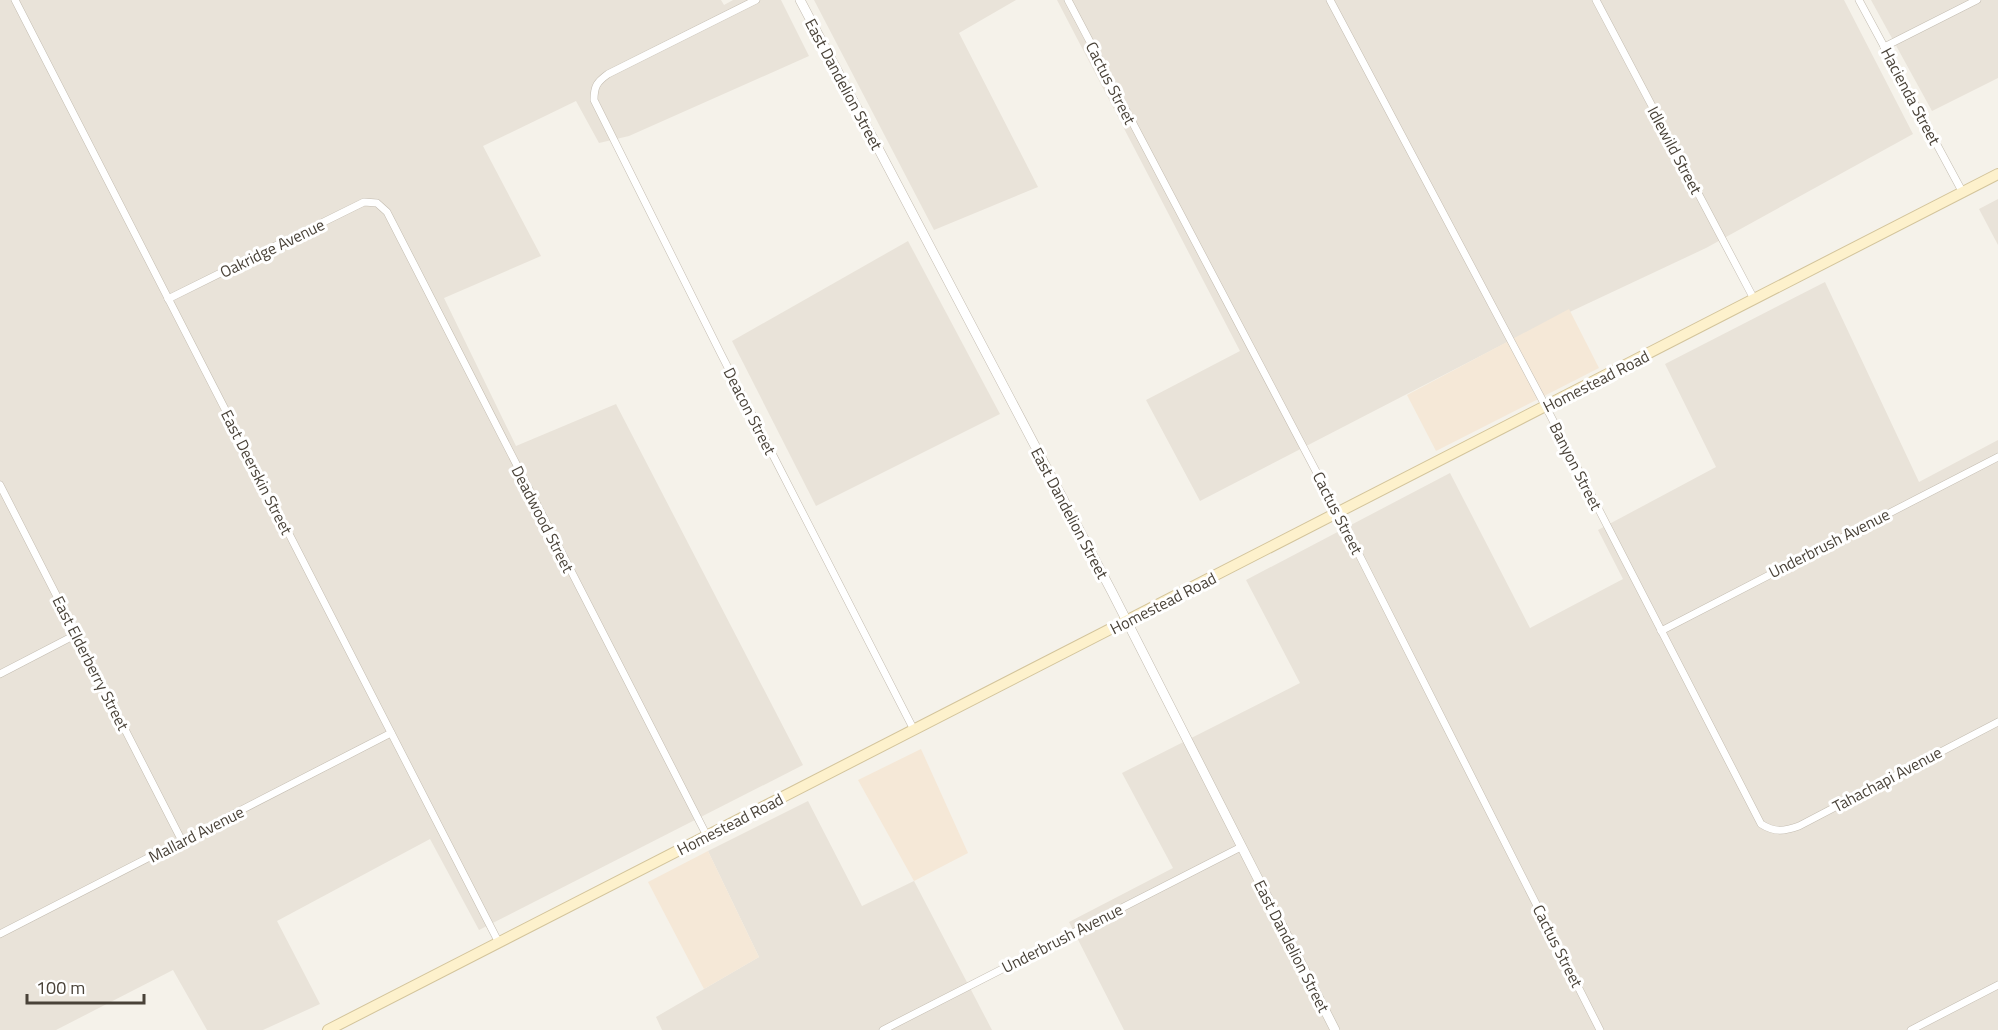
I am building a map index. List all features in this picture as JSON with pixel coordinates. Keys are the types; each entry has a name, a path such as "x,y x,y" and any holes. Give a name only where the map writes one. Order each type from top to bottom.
{"main road":[{"name":"Homestead Road","path":"328,1030 1998,174"}],"street":[{"name":"East Deerskin Street","path":"15,0 499,943"},
{"name":"Deacon Street","path":"756,0 608,74 597,81 594,100 915,730"},
{"name":"East Dandelion Street","path":"800,0 1127,621 1335,1030"},
{"name":"Cactus Street","path":"1068,0 1338,513 1600,1030"},
{"name":"Banyon Street","path":"1330,0 1546,407 1753,811 1761,824 1775,830"},
{"name":"Idlewild Street","path":"1596,0 1754,299"},
{"name":"Hacienda Street","path":"1860,0 1963,193"},
{"path":"1884,47 1977,0"},
{"name":"Oakridge Avenue","path":"168,299 364,202 377,203"},
{"name":"Deadwood Street","path":"377,203 387,212 707,836"},
{"name":"Underbrush Avenue","path":"1661,631 1998,457"},
{"name":"East Elderberry Street","path":"0,485 182,841"},
{"path":"0,674 77,634"},
{"name":"Tahachapi Avenue","path":"1775,830 1786,831 1799,826 1998,722"},
{"name":"Mallard Avenue","path":"0,934 391,733"},
{"name":"Underbrush Avenue","path":"883,1030 1242,847"},
{"path":"1911,1030 1998,985"}],"shaded area":[{"path":"0,0 721,0 724,5 733,0 781,0 809,56 629,136 599,143 576,101 483,146 541,256 444,298 516,446 616,404 803,765 479,930 430,839 277,921 320,1004 263,1030 207,1030 173,970 56,1030 0,1030"},
{"path":"814,0 1016,0 959,33 1038,187 934,230"},
{"path":"1057,0 1844,0 1913,134 1706,248 1525,333 1200,501 1146,400 1240,351"},
{"path":"1871,0 1998,0 1998,78 1932,111"},
{"path":"1998,199 1998,245 1979,209"},
{"path":"908,241 1000,414 816,506 732,341"},
{"path":"1825,282 1919,482 1998,440 1998,1030 1124,1030 1069,922 1173,868 1122,773 1300,683 1246,580 1450,473 1530,628 1623,579 1598,530 1716,467 1665,364"},
{"path":"1569,309 1599,368 1436,451 1407,395"},
{"path":"921,749 968,853 914,881 858,780"},
{"path":"808,801 862,906 914,881 992,1030 662,1030 656,1017 759,957 708,851"},
{"path":"708,851 759,957 704,989 648,882"}]}
